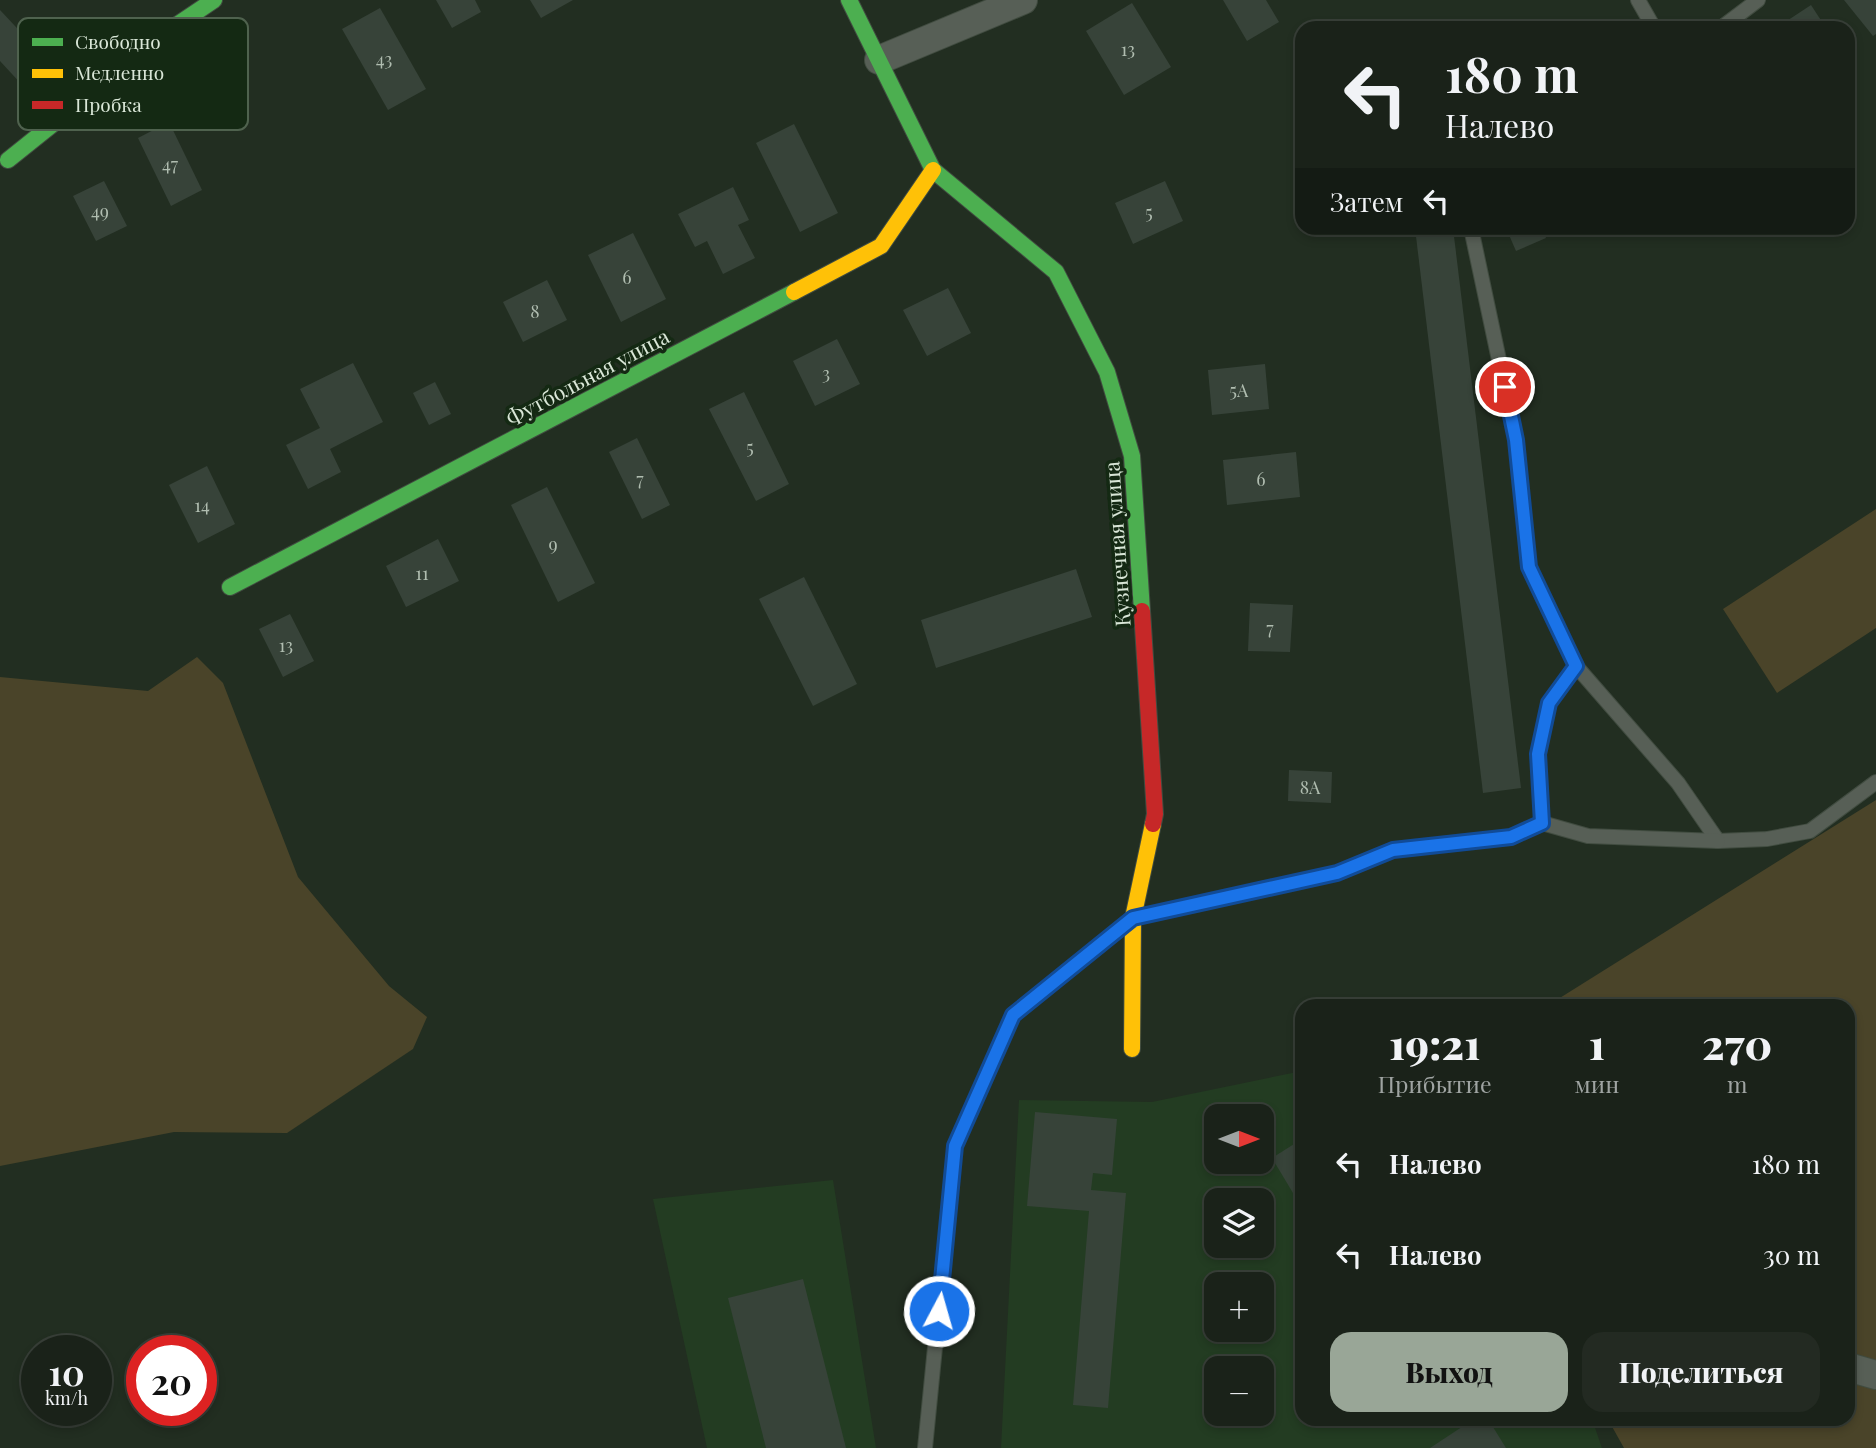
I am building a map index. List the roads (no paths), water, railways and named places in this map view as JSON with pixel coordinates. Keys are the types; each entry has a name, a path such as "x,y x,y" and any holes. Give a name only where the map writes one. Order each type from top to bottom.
{"street":[{"path":"187,18 214,0"},
{"name":"Кузнечная улица","path":"849,0 933,170 1056,272 1107,372 1132,456 1155,814 1133,918 1132,1049"},
{"path":"879,60 1023,0"},
{"path":"8,160 45,130"},
{"name":"Футбольная улица","path":"230,587 881,246 933,170"},
{"path":"1855,1369 1876,1375"}],"lane":[{"path":"1638,0 1646,21"},
{"path":"1730,21 1758,0"},
{"path":"1472,235 1516,440 1529,567 1576,666 1678,783 1718,841"},
{"path":"1542,823 1538,754 1549,703 1576,666"},
{"path":"925,1448 955,1146 1013,1015 1133,918 1337,873 1393,850 1511,837 1542,823 1588,836 1718,841 1767,839 1810,831 1876,782"}]}
